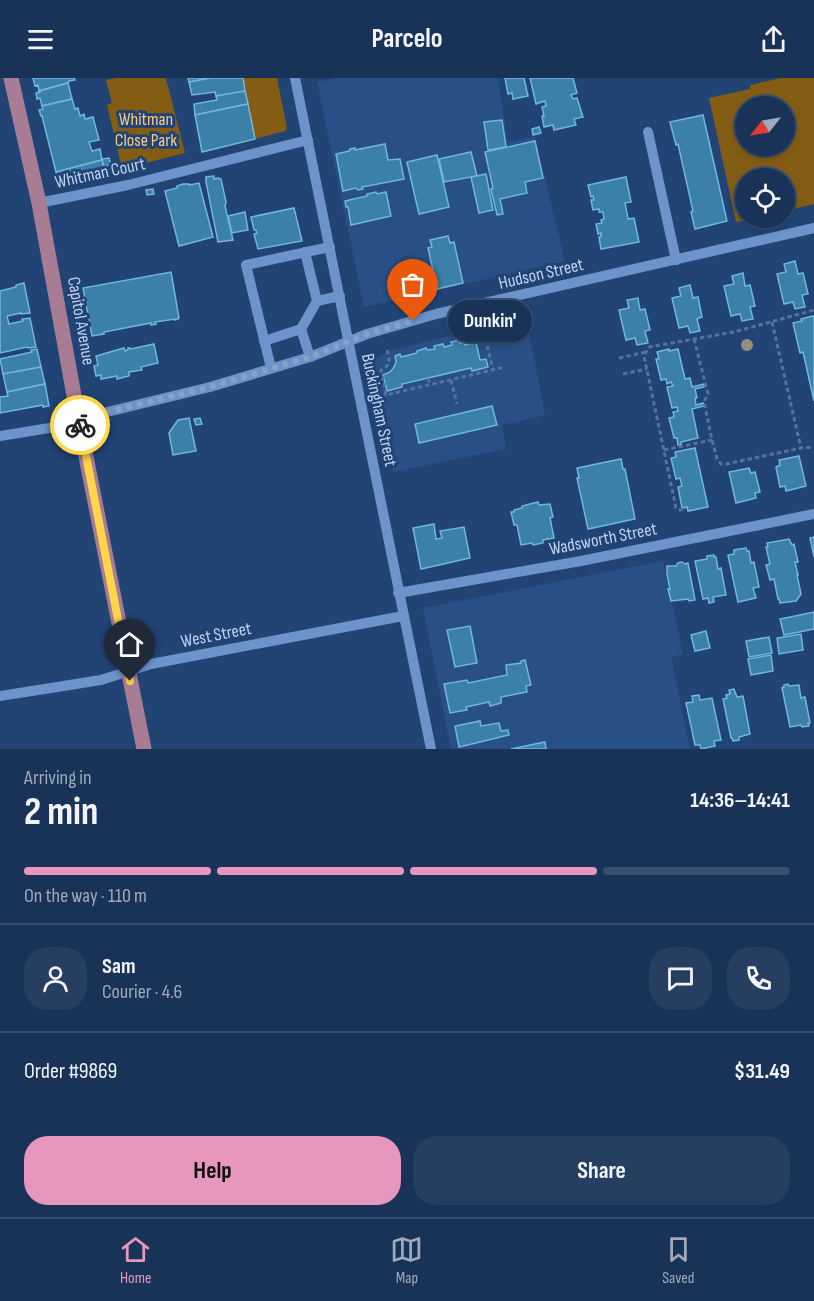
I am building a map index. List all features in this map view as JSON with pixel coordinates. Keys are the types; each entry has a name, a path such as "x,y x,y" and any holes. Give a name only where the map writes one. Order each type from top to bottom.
{"main road":[{"name":"Capitol Avenue","path":"11,78 39,203 144,749"}],"street":[{"name":"Buckingham Street","path":"295,78 431,749"},
{"path":"648,132 676,260"},
{"name":"Whitman Court","path":"39,203 128,186 308,140"},
{"name":"Hudson Street","path":"0,436 80,423 99,414 210,387 310,357 367,334 436,314 814,228"},
{"path":"271,368 246,265 330,247"},
{"path":"264,341 301,329 317,301 305,252"},
{"path":"317,301 340,296"},
{"path":"301,329 310,357"},
{"name":"Wadsworth Street","path":"398,593 581,561 814,514"},
{"name":"West Street","path":"0,696 101,680 151,664 403,616"}],"path":[{"path":"683,509 676,508 644,356 646,352 649,348 658,345 734,332 814,310"},
{"path":"772,322 801,448"},
{"path":"482,324 493,370"},
{"path":"694,339 708,394 704,402 712,440 717,459 721,464 814,447"},
{"path":"386,395 381,370 389,364 387,350"},
{"path":"619,358 646,352"},
{"path":"389,364 394,367"},
{"path":"376,398 505,367"},
{"path":"623,374 647,369"},
{"path":"428,378 430,385"},
{"path":"451,380 457,404"},
{"path":"664,450 712,440"}],"shaded area":[{"path":"336,78 498,78 508,142 535,137 565,261 364,307 317,82"},
{"path":"526,316 545,415 502,425 506,449 393,472 373,367 376,359 390,351"},
{"path":"663,561 683,654 671,657 690,749 451,749 423,608"}],"green space":[{"name":"Whitman Close Park","path":"165,78 185,153 122,169 107,105 112,103 106,80"},
{"path":"243,78 277,78 287,128 285,131 255,139"},
{"path":"781,78 814,78 814,204 795,209 795,168 735,168 735,217 709,98 750,89 750,85"}],"building":[{"path":"33,78 74,78 75,80 39,91"},
{"path":"188,78 211,78 189,82"},
{"path":"211,78 243,78 245,91 216,96 215,92 192,95 189,82"},
{"path":"505,78 524,78 528,96 513,99 512,93 508,94"},
{"path":"530,78 573,78 577,93 571,95 573,99 577,98 583,117 574,119 576,125 554,130 553,125 544,127 542,107 546,106 545,101 536,104"},
{"path":"68,83 72,99 42,106 40,98 37,99 36,93 39,91"},
{"path":"245,91 248,104 195,115 194,104 217,100 216,96"},
{"path":"72,99 80,116 84,114 85,119 93,117 99,140 89,142 92,151 100,149 102,160 56,172 39,110 43,109 42,106"},
{"path":"248,104 255,139 202,152 195,115"},
{"path":"703,115 727,221 695,229 678,144 676,145 670,122"},
{"path":"502,120 506,147 488,150 484,122"},
{"path":"539,127 541,133 533,135 532,129"},
{"path":"535,141 543,178 525,182 527,193 500,199 503,214 497,215 485,152"},
{"path":"385,144 388,160 400,159 404,179 362,187 363,189 358,190 356,188 343,191 336,154 350,149"},
{"path":"471,152 477,176 444,182 439,159"},
{"path":"437,155 449,207 419,214 407,162"},
{"path":"109,158 111,165 104,166 102,159"},
{"path":"102,160 105,176 60,187 56,172"},
{"path":"486,174 493,210 479,213 471,177"},
{"path":"214,176 214,179 221,179 233,240 218,242 206,182 206,177"},
{"path":"626,177 631,202 625,203 628,219 634,218 639,242 601,249 599,237 601,233 598,234 596,224 602,223 603,212 599,212 599,209 593,210 591,200 594,200 588,185"},
{"path":"199,183 213,237 179,246 165,191 183,184"},
{"path":"153,189 154,194 147,195 146,190"},
{"path":"376,192 377,194 386,192 391,216 351,225 345,201"},
{"path":"294,208 302,241 258,249 254,234 257,233 251,217"},
{"path":"245,212 248,230 232,233 228,216"},
{"path":"448,236 450,243 454,242 463,283 437,289 428,248 432,247 430,240"},
{"path":"795,261 798,274 803,273 808,294 802,295 805,307 795,309 793,302 784,304 777,274 786,272 784,264"},
{"path":"171,272 178,319 92,336 83,288"},
{"path":"743,273 745,286 750,285 755,306 750,307 753,319 742,321 740,314 731,316 724,286 734,284 732,276"},
{"path":"24,283 30,313 7,316 9,324 30,318 36,347 0,353 0,291"},
{"path":"690,285 693,298 698,297 702,317 697,319 700,331 690,333 688,326 679,328 672,298 681,296 679,288"},
{"path":"638,298 640,310 645,309 650,330 645,331 648,343 637,345 635,338 626,340 619,310 629,308 627,300"},
{"path":"813,316 814,401 803,352 800,353 793,323"},
{"path":"460,340 460,343 464,342 465,345 476,342 480,360 486,359 488,367 472,371 471,368 402,384 402,387 387,391 383,375 394,367 395,356 400,354 401,357 417,353 426,348 427,350 435,349 434,346 443,344 444,347"},
{"path":"154,344 158,363 141,367 142,370 129,372 129,376 117,379 117,376 101,379 101,375 96,376 94,366 98,365 96,356 124,348 125,351 128,348"},
{"path":"37,349 41,367 3,374 0,359"},
{"path":"669,349 669,351 678,349 685,379 690,378 692,387 704,384 704,387 695,389 697,398 695,398 696,405 703,403 704,406 692,409 698,438 681,442 681,445 678,445 677,438 674,438 669,418 674,417 673,412 678,411 677,407 672,408 667,387 673,386 671,382 667,384 666,379 661,380 656,359 659,359 657,352"},
{"path":"41,367 45,384 7,392 3,374"},
{"path":"45,384 49,406 43,407 43,405 0,413 0,397 8,396 7,392"},
{"path":"492,406 497,425 419,443 415,424"},
{"path":"189,418 196,451 173,455 169,433 178,420"},
{"path":"200,418 202,424 196,425 194,419"},
{"path":"695,448 708,507 688,511 687,507 682,508 678,487 682,486 680,478 676,479 671,458 676,457 675,452"},
{"path":"799,456 806,486 786,491 785,486 780,487 776,467 780,465 779,460"},
{"path":"621,459 635,519 588,529 577,468"},
{"path":"749,468 751,473 755,472 760,492 755,493 756,498 736,503 729,472"},
{"path":"538,502 539,505 550,504 554,538 543,540 543,543 521,545 517,525 514,525 511,512 522,506"},
{"path":"434,524 436,539 442,538 440,531 464,527 470,558 421,569 413,528"},
{"path":"814,537 814,557 810,538"},
{"path":"789,539 792,545 794,544 798,562 795,562 801,594 796,601 780,603 774,579 770,580 766,565 770,564 766,547 768,547 767,543"},
{"path":"746,548 749,551 751,563 754,562 759,587 753,588 756,598 738,602 728,555 734,554 734,550"},
{"path":"714,555 718,569 721,568 726,595 713,597 714,602 709,603 708,598 703,599 695,561"},
{"path":"682,562 688,563 695,600 671,601 667,566 676,566"},
{"path":"814,612 814,629 784,635 780,619"},
{"path":"470,626 477,663 455,667 447,630"},
{"path":"706,631 710,648 695,651 691,635"},
{"path":"801,634 803,650 779,654 777,638"},
{"path":"769,637 772,653 749,657 746,641"},
{"path":"771,655 773,671 751,675 748,659"},
{"path":"525,660 531,685 526,686 527,692 501,697 501,703 490,706 489,702 450,713 444,684 467,680 468,683 507,675 506,665 521,663"},
{"path":"788,684 789,686 799,685 801,698 805,697 809,726 790,727 782,688"},
{"path":"734,689 737,697 743,696 750,734 733,741 723,699 730,694 729,690"},
{"path":"699,695 700,700 712,698 721,740 714,741 715,746 701,749 700,745 695,745 686,703 693,702 692,696"},
{"path":"480,721 481,726 499,723 501,731 508,730 509,735 459,747 455,726"},
{"path":"545,742 546,749 511,749"}],"way so far":[{"path":"80,425 99,414 210,387 310,357 367,334 413,321"}],"place":[{"name":"Dunkin'","path":"413,321"}],"route":[{"path":"80,425 130,681"}]}
